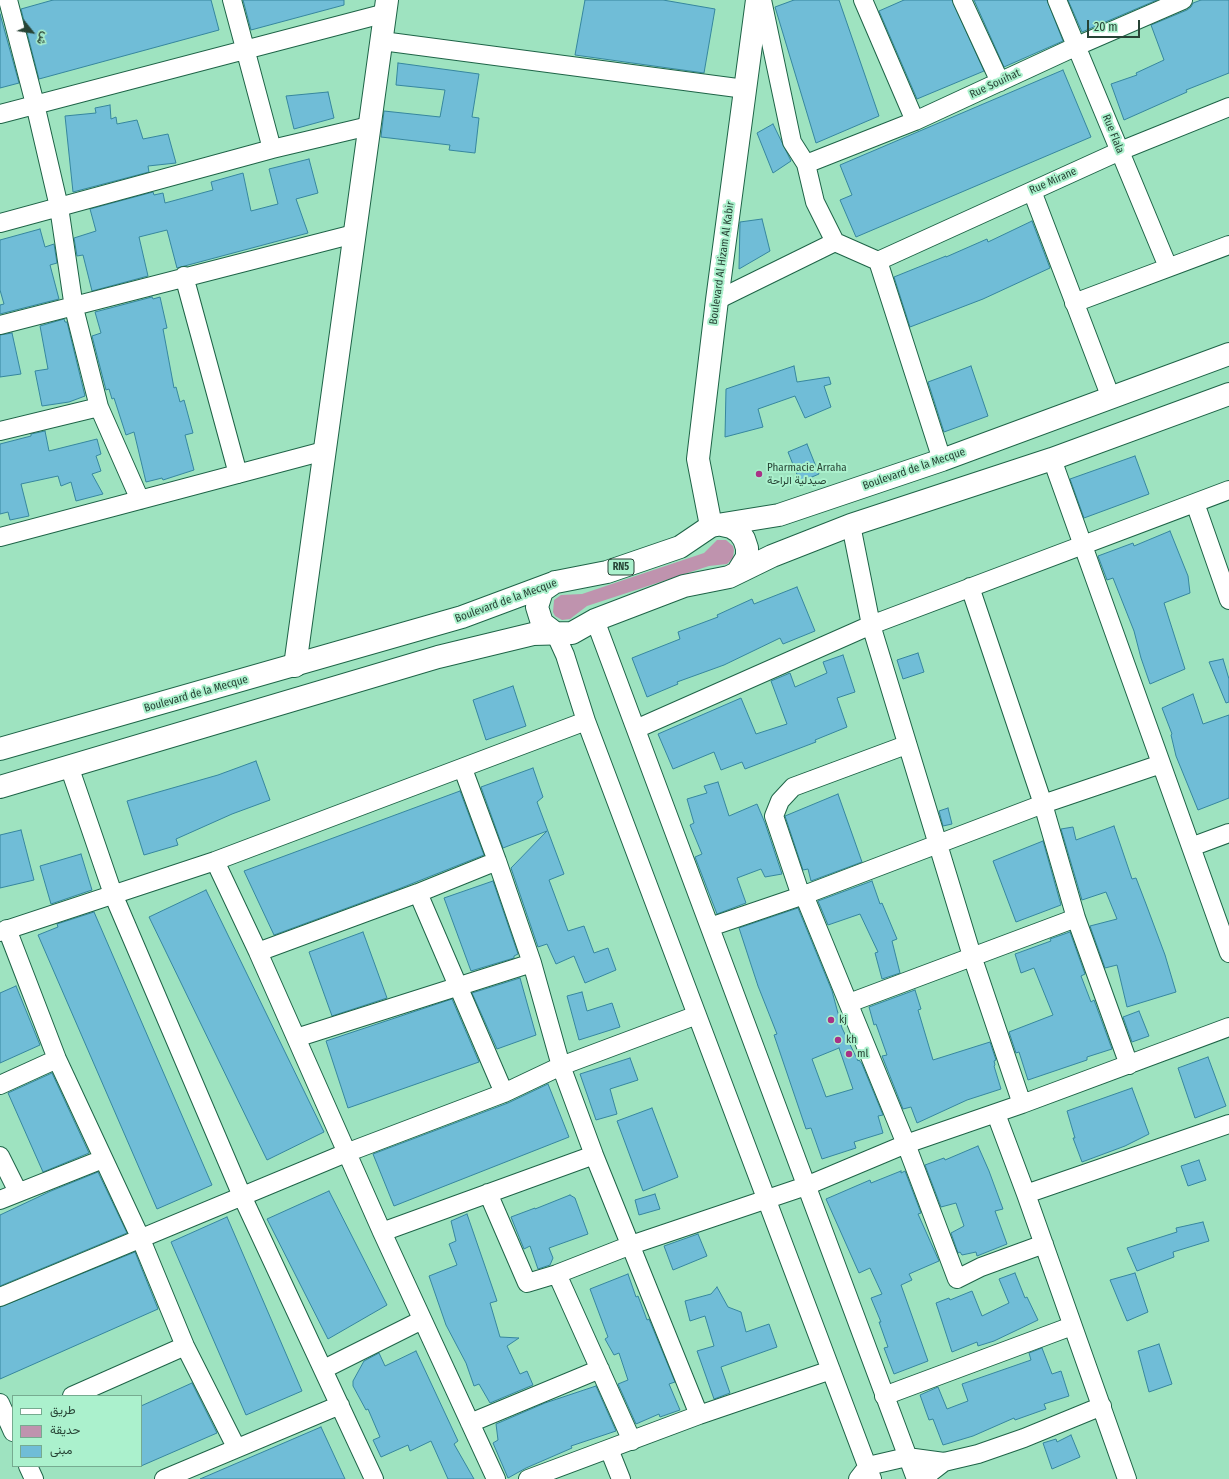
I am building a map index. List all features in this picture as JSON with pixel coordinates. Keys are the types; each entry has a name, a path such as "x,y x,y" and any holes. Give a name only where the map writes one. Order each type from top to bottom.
{"main road":[{"name":"Boulevard Al Hizam Al Kabir","path":"717,525 698,459 717,300 757,0"},
{"path":"295,666 386,6"},
{"name":"Boulevard de la Mecque","path":"0,749 295,666 462,617 556,582 607,572 680,548 717,525 779,515 942,460 1229,354"},
{"path":"0,787 438,657 502,640 533,634 572,633 595,620 684,586 729,577 772,556 851,525 1052,459 1229,394"},
{"path":"717,525 731,527 739,532 746,544 747,558 737,573"},
{"path":"555,633 542,623 537,607 542,591 556,582"}],"street":[{"path":"232,0 272,149"},
{"path":"762,0 792,142 806,164 815,202 835,242 878,261 942,460"},
{"path":"962,0 1000,82"},
{"name":"Rue Flala","path":"1057,0 1168,267"},
{"path":"866,1 915,121"},
{"name":"Rue Souihat","path":"806,164 915,121 1178,1"},
{"path":"10,2 58,207 74,308 99,407 140,500"},
{"path":"0,114 245,50 386,6"},
{"path":"382,41 745,89"},
{"name":"Rue Mirane","path":"878,261 1120,151 1229,107"},
{"path":"0,222 272,149 369,126"},
{"path":"1032,191 1111,398"},
{"path":"0,325 74,308 184,276 354,234"},
{"path":"717,300 835,242"},
{"path":"1074,303 1168,267 1229,246"},
{"path":"184,276 238,474"},
{"path":"0,431 99,407"},
{"path":"0,537 324,451"},
{"path":"1052,459 1229,954"},
{"path":"636,729 871,625 970,586 1229,490"},
{"path":"1196,503 1228,591"},
{"path":"851,525 871,625 906,745 972,956 1022,1104"},
{"path":"970,586 1043,804 1076,918 1129,1065"},
{"path":"595,620 916,1479"},
{"path":"555,633 565,654 586,721 831,1370 866,1475 907,1456 944,1462 978,1454 1024,1438 1102,1406"},
{"path":"236,1448 185,1346 140,1237 57,1059 4,930 215,860 463,769 586,721"},
{"path":"906,745 793,787 780,801 774,816 802,895 849,1003 906,1144 957,1279 981,1267 1044,1244"},
{"path":"710,927 802,895 1043,804 1161,764"},
{"path":"69,766 113,894 242,1196 374,1479"},
{"path":"463,769 497,861 532,963 561,1066 594,1155 699,1415"},
{"path":"1191,847 1229,833"},
{"path":"215,860 258,952 346,1153 496,1479"},
{"path":"258,952 418,893 497,861"},
{"path":"418,893 504,1093"},
{"path":"849,1003 1076,918"},
{"path":"296,1038 532,963"},
{"path":"0,1297 140,1237 346,1153 504,1093 561,1066 697,1015"},
{"path":"488,1193 527,1283 557,1274 631,1245 806,1186 906,1144 996,1114 1229,1027"},
{"path":"0,1085 57,1059"},
{"path":"996,1114 1044,1244 1127,1479"},
{"path":"1026,1194 1229,1124"},
{"path":"382,1232 594,1155"},
{"path":"0,1156 18,1192"},
{"path":"0,1200 103,1159"},
{"path":"557,1274 632,1441"},
{"path":"324,1369 422,1320"},
{"path":"884,1396 1072,1326"},
{"path":"74,1395 185,1346"},
{"path":"470,1423 600,1369"},
{"path":"528,1479 609,1450 699,1415 831,1370"},
{"path":"0,1402 12,1426"},
{"path":"164,1479 340,1405"},
{"path":"609,1450 621,1479"},
{"path":"922,1479 944,1462"},
{"path":"28,1467 34,1479"}],"green space":[{"path":"717,540 726,540 733,546 733,558 727,564 709,566 587,606 570,619 562,620 555,616 553,612 554,600 561,595 582,594 704,553"}],"building":[{"path":"53,0 211,0 219,30 39,79 21,9"},
{"path":"243,0 344,0 344,5 251,30"},
{"path":"585,0 663,0 715,9 704,73 575,55"},
{"path":"794,0 839,0 879,116 816,143 775,7"},
{"path":"904,0 952,0 984,71 917,99 879,11"},
{"path":"974,0 1047,0 1063,41 1004,67"},
{"path":"1068,0 1157,0 1082,32"},
{"path":"1201,0 1229,0 1229,73 1186,90 1187,92 1124,120 1111,84 1137,75 1136,73 1164,60 1151,25 1187,10 1193,3"},
{"path":"0,14 19,83 0,88"},
{"path":"398,63 479,74 472,117 479,118 475,153 449,150 450,145 381,137 384,111 440,117 445,90 396,85"},
{"path":"1063,70 1091,137 856,237 840,200 852,195 840,165"},
{"path":"328,92 334,118 294,129 286,96"},
{"path":"110,105 111,119 116,117 117,124 137,120 143,139 168,134 176,163 148,166 149,172 73,192 65,116 96,113 95,108"},
{"path":"773,124 791,161 773,173 757,133"},
{"path":"309,159 318,193 296,199 308,233 177,268 167,230 139,237 148,276 92,291 83,255 77,256 74,238 96,231 90,209 153,192 154,195 163,193 165,203 213,190 211,182 243,173 251,211 278,204 269,169"},
{"path":"762,219 770,251 739,269 740,222"},
{"path":"1032,221 1050,268 983,299 910,327 894,277 987,239 988,242"},
{"path":"40,229 45,247 54,244 57,263 50,265 59,299 0,314 0,305 4,304 0,290 0,240"},
{"path":"152,297 153,299 160,297 167,328 163,329 174,388 176,387 180,402 184,400 193,433 185,435 194,470 163,480 162,478 146,482 134,432 126,435 114,398 112,399 109,389 106,390 92,336 101,333 95,312"},
{"path":"64,319 65,322 67,322 85,396 69,402 42,406 35,371 48,369 40,326"},
{"path":"12,333 21,374 0,377 0,335"},
{"path":"794,366 797,382 829,377 831,384 824,386 831,407 805,418 795,396 758,409 763,427 725,437 726,389"},
{"path":"971,366 988,416 944,432 928,382"},
{"path":"45,431 49,451 97,439 101,454 96,456 101,471 92,474 103,494 76,501 71,482 61,486 58,476 21,484 29,516 10,520 8,512 0,514 0,444"},
{"path":"807,444 819,474 800,482 788,452"},
{"path":"1135,456 1149,494 1084,518 1070,479"},
{"path":"1170,531 1188,576 1190,593 1164,603 1185,669 1150,684 1134,631 1113,578 1107,580 1098,556 1133,543 1134,546"},
{"path":"797,587 815,631 783,644 780,638 724,665 677,682 678,684 647,697 632,658 680,639 678,632 718,617 717,615 752,599 754,604"},
{"path":"918,653 924,672 903,679 897,660"},
{"path":"843,655 855,692 837,698 847,727 815,740 816,742 745,769 742,762 721,770 714,752 673,769 658,734 741,698 756,734 787,724 771,681 790,673 795,687 827,673 823,662"},
{"path":"1223,659 1229,679 1229,702 1226,703 1209,662"},
{"path":"513,686 526,726 486,740 473,700"},
{"path":"1193,694 1203,724 1229,715 1229,798 1198,810 1176,756 1172,734 1162,708"},
{"path":"256,761 270,800 232,814 176,839 178,845 144,855 127,801 218,775"},
{"path":"533,768 543,797 537,802 564,874 549,880 568,931 584,926 594,953 608,948 616,970 585,983 574,956 556,964 547,944 538,947 511,868 547,831 503,848 481,787"},
{"path":"718,782 729,816 757,804 782,874 765,877 761,869 737,878 746,903 717,914 695,857 702,854 690,825 694,823 687,799 707,793 704,786"},
{"path":"460,791 484,855 401,888 274,935 244,871"},
{"path":"838,794 862,862 811,881 808,869 803,870 785,816"},
{"path":"948,808 952,824 943,826 939,811"},
{"path":"1114,826 1132,879 1136,878 1146,904 1165,955 1176,992 1127,1007 1117,965 1105,968 1090,926 1117,919 1106,892 1082,900 1061,829 1073,827 1076,840"},
{"path":"21,830 34,880 0,888 0,835"},
{"path":"1043,841 1061,905 1016,922 993,861"},
{"path":"81,854 92,890 51,904 40,866"},
{"path":"493,881 518,954 514,956 514,958 471,971 444,898"},
{"path":"872,881 880,904 882,903 897,939 892,941 900,973 882,979 875,953 878,952 860,914 828,925 818,901"},
{"path":"206,890 324,1132 267,1160 149,917"},
{"path":"798,908 832,991 842,1028 858,1061 859,1060 862,1064 883,1115 878,1116 883,1133 854,1142 856,1148 822,1159 811,1128 806,1129 774,1035 777,1034 758,986 739,928","holes":["839,1048 853,1089 826,1097 812,1059"]},
{"path":"94,912 212,1185 157,1209 38,935 58,927 57,924"},
{"path":"363,932 387,998 332,1016 309,952"},
{"path":"1070,932 1085,974 1081,976 1091,1002 1094,1000 1112,1049 1087,1057 1087,1060 1028,1080 1019,1052 1016,1053 1009,1032 1053,1015 1034,968 1021,973 1015,954 1051,941 1050,939"},
{"path":"520,978 536,1035 497,1049 472,993"},
{"path":"16,986 40,1045 0,1063 0,993"},
{"path":"915,990 921,1009 918,1010 933,1060 990,1042 996,1060 994,1061 994,1066 1001,1089 967,1100 917,1123 911,1107 903,1109 882,1056 887,1055 876,1024 874,1025 869,1007"},
{"path":"582,992 587,1011 612,1003 620,1027 579,1040 567,996"},
{"path":"452,999 479,1062 348,1108 326,1041"},
{"path":"1139,1011 1149,1036 1132,1042 1123,1017"},
{"path":"1208,1057 1226,1106 1195,1118 1178,1068"},
{"path":"630,1058 638,1080 610,1089 617,1114 596,1120 580,1074"},
{"path":"52,1073 89,1153 43,1172 8,1093"},
{"path":"548,1084 569,1137 394,1206 373,1154 508,1103"},
{"path":"1132,1088 1149,1134 1125,1146 1082,1162 1073,1138 1075,1138 1067,1111"},
{"path":"652,1108 678,1177 643,1191 617,1121"},
{"path":"978,1146 1003,1209 995,1211 1007,1244 977,1256 976,1252 962,1255 960,1252 958,1253 951,1233 964,1226 956,1203 941,1207 925,1165 944,1158 945,1160"},
{"path":"1199,1160 1206,1180 1188,1186 1181,1166"},
{"path":"901,1171 901,1173 905,1171 921,1213 918,1214 939,1261 909,1274 912,1280 901,1285 928,1361 894,1374 884,1348 888,1347 879,1322 881,1322 871,1298 882,1294 870,1268 859,1273 826,1199 870,1180 871,1183"},
{"path":"98,1172 127,1233 0,1286 0,1215 51,1191"},
{"path":"329,1191 387,1305 328,1339 267,1219"},
{"path":"655,1194 660,1209 639,1215 635,1200"},
{"path":"570,1195 575,1198 588,1234 549,1248 553,1258 550,1265 538,1269 530,1246 524,1249 511,1217"},
{"path":"467,1214 497,1301 490,1303 500,1337 519,1338 507,1346 520,1374 527,1371 533,1385 490,1403 479,1384 474,1386 466,1363 446,1325 429,1276 457,1265 449,1244 456,1241 451,1221"},
{"path":"227,1217 302,1391 246,1415 171,1242"},
{"path":"1203,1222 1209,1241 1173,1252 1174,1257 1137,1271 1127,1248 1177,1232 1176,1228"},
{"path":"698,1234 707,1256 673,1270 664,1246"},
{"path":"135,1252 158,1309 0,1379 0,1307"},
{"path":"1015,1273 1025,1298 1027,1297 1038,1320 994,1341 978,1346 977,1342 952,1352 936,1303 949,1298 950,1300 972,1291 982,1316 1009,1303 999,1279"},
{"path":"1135,1273 1148,1312 1127,1321 1110,1280"},
{"path":"628,1274 636,1297 638,1296 647,1320 649,1319 675,1382 669,1384 680,1410 660,1417 659,1414 636,1424 618,1384 628,1380 619,1353 614,1355 605,1339 608,1337 590,1289"},
{"path":"717,1287 728,1307 741,1312 746,1332 769,1324 777,1347 721,1367 730,1393 714,1399 697,1351 714,1346 705,1316 690,1321 685,1301 711,1294"},
{"path":"1159,1344 1172,1384 1149,1392 1138,1351"},
{"path":"1042,1348 1052,1374 1061,1371 1069,1396 1044,1404 1046,1409 1015,1420 1014,1418 973,1436 943,1445 933,1419 929,1420 920,1395 938,1387 947,1409 968,1401 962,1384 1031,1360 1029,1353"},
{"path":"416,1351 458,1441 454,1444 474,1479 448,1479 431,1441 410,1451 408,1445 381,1457 373,1440 380,1437 368,1409 366,1410 353,1386 353,1381 364,1361 379,1353 385,1366"},
{"path":"192,1383 217,1433 142,1466 142,1406"},
{"path":"596,1386 616,1431 571,1446 572,1448 526,1468 508,1478 493,1443 498,1440 496,1424 545,1403"},
{"path":"321,1427 345,1479 200,1479"},
{"path":"1071,1435 1080,1457 1052,1469 1043,1443 1056,1439 1057,1442"}],"place":[{"name":"Pharmacie Arraha صيدلية الراحة","path":"759,474"},
{"name":"kj","path":"831,1020"},
{"name":"kh","path":"838,1040"},
{"name":"ml","path":"849,1054"}]}
